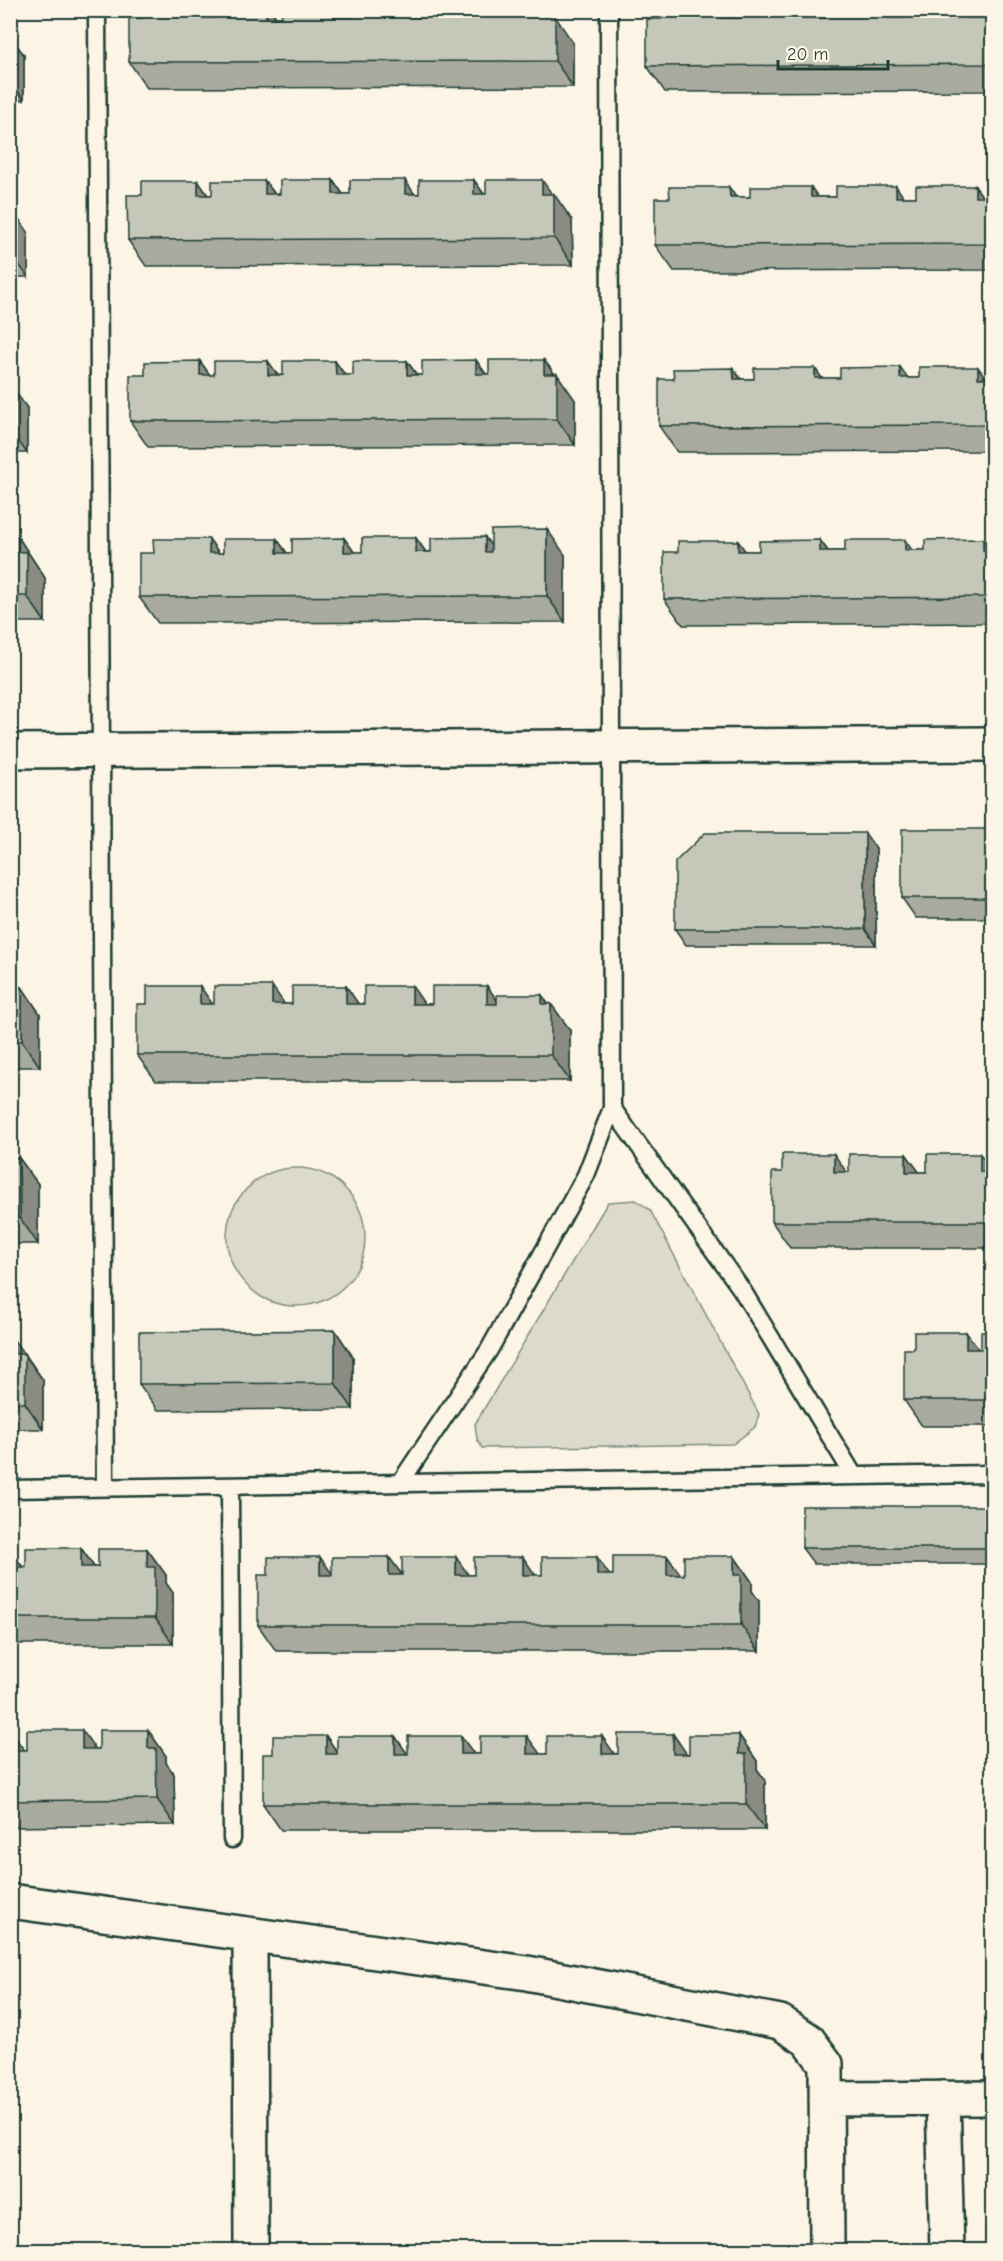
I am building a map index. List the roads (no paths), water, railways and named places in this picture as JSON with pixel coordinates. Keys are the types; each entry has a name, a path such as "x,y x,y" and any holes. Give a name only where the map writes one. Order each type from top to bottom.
{"street":[{"path":"10,751 993,744"},
{"path":"10,1901 527,1974 780,2022 808,2040 826,2064 827,2250"},
{"path":"250,1935 251,2250"},
{"path":"943,2098 947,2250"},
{"path":"826,2099 993,2098"}],"lane":[{"path":"97,10 105,1487"},
{"path":"400,1483 489,1350 586,1175 612,1108 609,10"},
{"path":"612,1108 742,1290 854,1476"},
{"path":"10,1489 993,1474"},
{"path":"230,1486 232,1839"}]}
